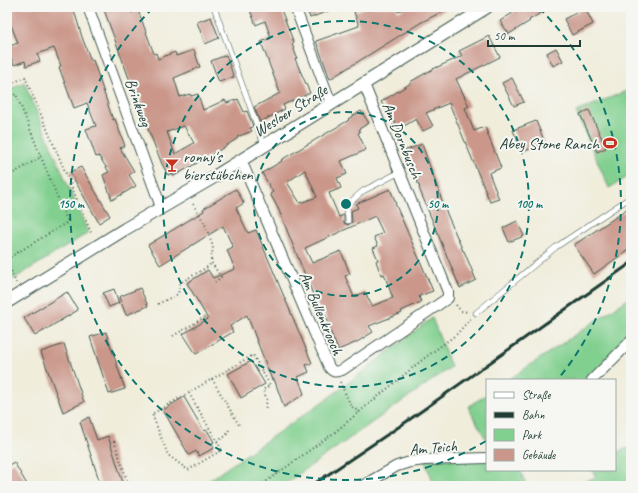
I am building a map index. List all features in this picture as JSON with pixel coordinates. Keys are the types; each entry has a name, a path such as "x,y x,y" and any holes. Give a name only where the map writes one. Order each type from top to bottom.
{"street":[{"name":"Brinkweg","path":"88,7 161,207"},
{"path":"295,7 331,103"},
{"name":"Wesloer Straße","path":"7,302 161,207 241,160 487,7"},
{"name":"Am Dornbusch","path":"364,84 448,292 448,298"},
{"name":"Am Bullenkrooch","path":"241,160 331,370 335,372 348,366 448,298"},
{"path":"593,379 631,342"},
{"name":"Am Teich","path":"362,486 397,466 410,462 424,460 486,458"}],"lane":[{"path":"214,7 264,145"},
{"path":"348,221 347,205 363,191 400,172"},
{"path":"476,313 556,247 631,197"}],"path":[{"path":"7,86 26,77 97,247"},
{"path":"7,98 16,94 67,220 66,223 7,260 20,294"},
{"path":"7,177 41,157"},
{"path":"158,304 178,294 180,283 208,266 211,262 214,247 205,224 185,193"},
{"path":"211,262 221,277 215,282"},
{"path":"448,298 461,310 476,313"},
{"path":"260,486 335,432 422,360 457,334 476,313"},
{"path":"173,336 205,317"},
{"path":"189,393 222,450 188,470 168,456 152,414 253,355 270,385 263,390 267,400 266,410"},
{"path":"335,372 351,406 359,412"},
{"path":"212,379 239,425"},
{"path":"217,441 226,436 229,430"},
{"path":"114,441 129,486"}],"green space":[{"path":"24,82 88,233 7,283 7,91"},
{"name":"Abey Stone Ranch","path":"631,89 631,175 609,188 576,112"},
{"path":"631,297 631,341 593,379 509,379"},
{"path":"432,318 451,367 282,486 201,486 335,393"},
{"path":"486,395 486,439 468,407"},
{"path":"631,447 631,486 572,486 596,477 593,471 616,471 616,450 617,452"},
{"path":"486,458 486,471 520,471 527,486 435,486 424,460"}],"building":[{"path":"7,7 73,7 82,37 91,61 93,60 113,120 115,119 125,146 120,148 134,171 129,175 136,186 112,200 103,175 109,172 99,156 96,157 86,129 96,126 87,103 74,108 59,67 61,66 54,48 37,54 40,61 26,66 25,61 14,65 7,47 18,43 11,25 7,26"},
{"path":"103,7 128,7 131,13 138,10 154,54 156,53 158,59 175,52 176,56 194,50 200,67 174,78 180,97 190,94 191,96 198,94 203,110 225,100 227,103 238,99 244,112 247,111 253,126 250,128 252,131 237,137 238,138 218,151 174,176 172,173 168,175 162,164 142,114 146,113 138,91 134,92","holes":["184,126 194,143 175,154 167,132"]},
{"path":"259,7 280,7 294,43 292,44 297,58 295,59 310,93 283,105 285,109 260,122 254,107 280,93 261,42 271,38 265,21 256,25 250,10"},
{"path":"306,7 336,7 336,8 310,18"},
{"path":"365,7 396,7 398,12 407,7 451,7 420,23 330,79 316,41 359,26 354,12"},
{"path":"522,7 551,7 509,34 500,21"},
{"path":"585,8 593,24 572,35 564,19"},
{"path":"211,17 219,38 205,44 197,22"},
{"path":"489,36 500,57 456,79 469,106 465,108 474,131 485,127 501,168 489,173 499,199 490,202 449,103 426,113 433,126 423,131 416,119 399,129 381,102 411,83 410,82 433,69 462,56 459,51"},
{"path":"556,48 563,61 553,66 547,53"},
{"path":"226,55 234,77 219,82 211,61"},
{"path":"512,78 524,102 514,106 502,83"},
{"path":"589,110 606,148 597,152 580,114"},
{"path":"361,111 369,123 359,129 360,132 358,133 366,150 341,161 347,174 337,178 341,188 329,193 339,217 344,215 344,223 348,225 352,222 351,211 358,208 356,204 390,189 433,291 419,296 421,302 401,311 402,313 369,326 373,332 357,342 338,350 329,329 331,328 323,310 320,312 278,208 270,194 273,192 262,173 282,161 281,160 349,120 348,119","holes":["305,170 317,197 300,203 287,182","375,216 383,233 374,237 378,246 373,248 378,260 376,261 381,275 384,274 393,298 372,306 365,292 354,297 345,276 350,274 341,251 312,263 305,248"]},
{"path":"536,121 545,143 522,152 513,130"},
{"path":"422,144 445,209 476,280 460,288 404,151"},
{"path":"81,167 110,216 99,223 70,172"},
{"path":"236,189 244,203 236,208 248,233 256,230 312,363 306,365 309,372 298,377 304,394 284,407 247,315 230,326 233,332 196,354 183,334 208,319 187,283 208,270 213,278 235,269 227,250 233,247 223,226 160,265 148,245 204,211 203,209"},
{"path":"631,207 631,248 594,274 574,245"},
{"path":"517,221 524,236 509,242 503,228"},
{"path":"140,288 148,306 126,315 119,297"},
{"path":"114,289 119,303 109,307 103,293"},
{"path":"67,292 78,310 35,336 24,318"},
{"path":"106,332 125,389 109,394 90,337"},
{"path":"64,344 84,402 63,412 41,352"},
{"path":"251,361 265,384 241,398 228,374"},
{"path":"184,397 204,431 207,430 214,442 212,443 214,448 199,456 196,451 189,455 163,410"},
{"path":"89,417 97,440 108,436 124,486 101,486 80,422"},
{"path":"14,462 28,486 7,486 7,466"}],"railway":[{"path":"311,486 406,422 631,263"}],"place":[{"name":"Abey Stone Ranch","path":"610,143"},
{"name":"ronny's bierstübchen","path":"172,165"}]}
